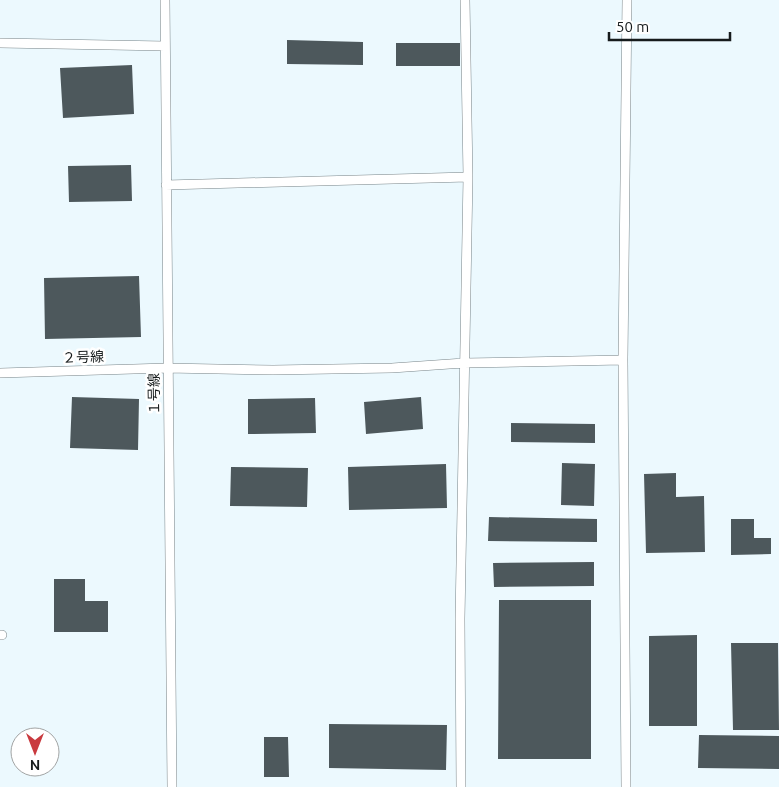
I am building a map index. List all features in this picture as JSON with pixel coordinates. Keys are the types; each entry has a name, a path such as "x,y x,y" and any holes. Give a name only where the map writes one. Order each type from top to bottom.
{"lane":[{"name":"１号線","path":"165,0 172,787"},
{"path":"461,787 460,619 468,177 465,0"},
{"path":"626,787 623,360 627,0"},
{"path":"0,43 164,46"},
{"path":"166,185 468,177"},
{"name":"２号線","path":"0,374 168,368 274,370 392,368 464,364 623,360"}],"building":[{"path":"287,40 363,42 363,65 287,64"},
{"path":"396,43 460,43 460,66 396,66"},
{"path":"132,65 134,114 63,118 60,68"},
{"path":"131,165 132,201 69,202 68,166"},
{"path":"139,276 141,337 45,339 44,278"},
{"path":"72,397 139,399 138,450 70,448"},
{"path":"421,397 423,429 366,434 364,402"},
{"path":"315,398 316,433 248,434 248,399"},
{"path":"511,423 595,424 595,443 511,442"},
{"path":"562,463 595,464 594,506 561,505"},
{"path":"446,464 447,508 349,510 348,467"},
{"path":"231,467 308,468 307,507 230,506"},
{"path":"676,473 676,497 704,496 705,552 646,553 644,474"},
{"path":"489,517 597,519 597,542 488,541"},
{"path":"731,519 754,519 754,538 771,538 771,554 731,555"},
{"path":"594,562 594,586 494,587 493,563"},
{"path":"54,579 85,579 85,601 108,601 108,632 54,632"},
{"path":"499,600 591,600 591,759 498,759"},
{"path":"697,635 697,726 649,726 649,636"},
{"path":"731,643 778,643 779,730 733,730"},
{"path":"329,724 447,725 446,770 329,768"},
{"path":"699,735 779,736 779,769 698,768"},
{"path":"264,737 288,737 289,777 264,777"}]}
